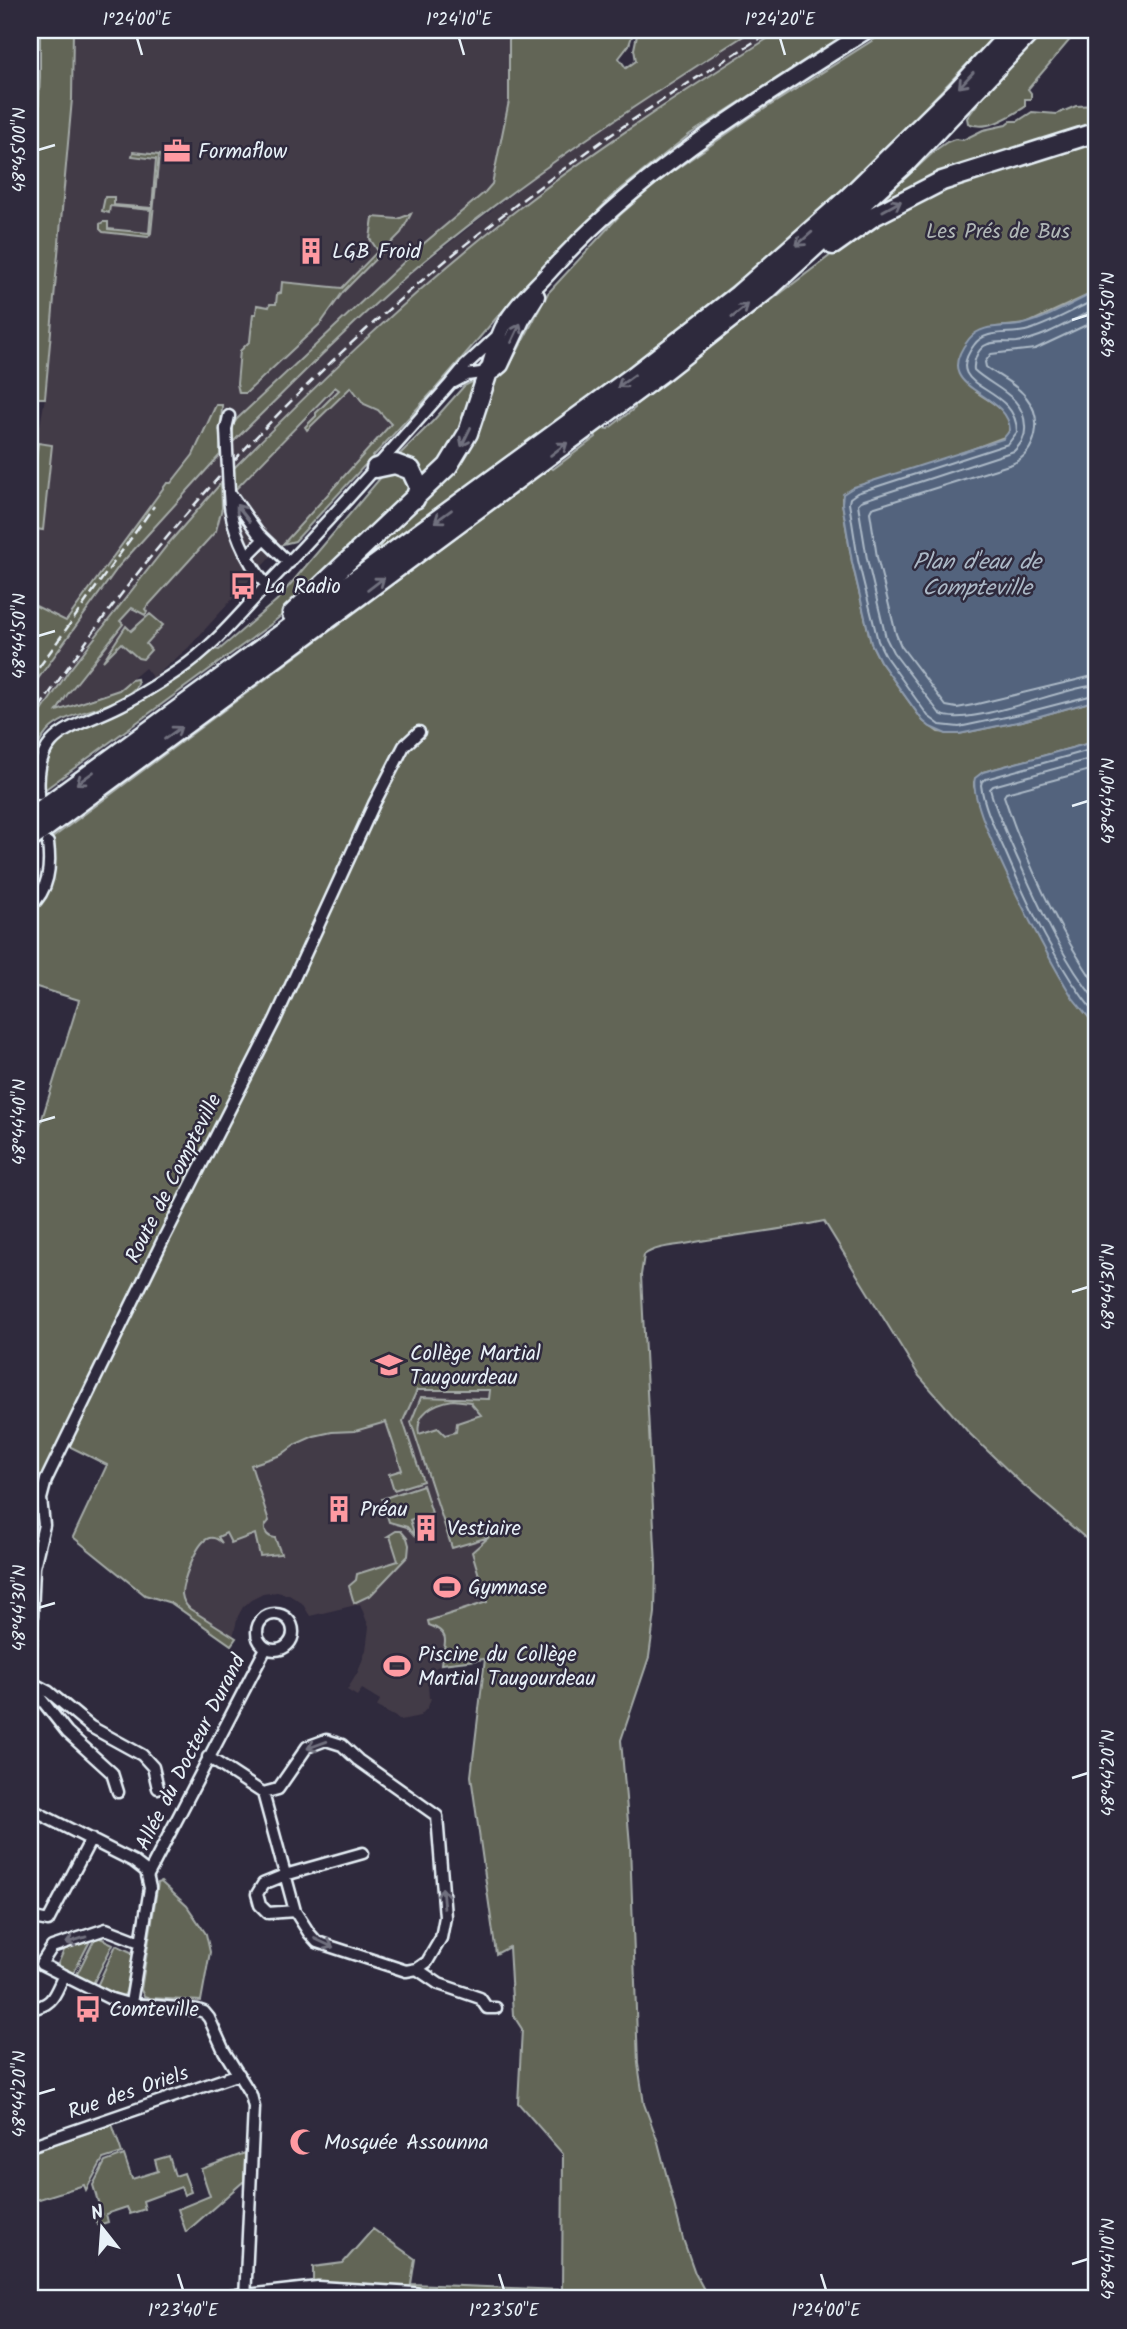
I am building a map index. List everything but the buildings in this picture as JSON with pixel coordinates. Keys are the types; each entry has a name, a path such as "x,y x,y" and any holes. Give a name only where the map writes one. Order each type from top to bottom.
{"highway":[{"path":"30,818 641,371 738,295 849,197 955,93 1013,30"},
{"path":"39,841 750,304 813,250 906,163 1032,30"},
{"path":"813,250 826,250 874,216 942,181 1097,132"},
{"path":"140,738 297,611 448,466 462,446 474,418 488,372"},
{"path":"376,468 395,464 411,470 419,487 415,499"}],"street":[{"path":"39,794 40,763 46,749 59,735 129,701 182,668 213,642 376,468 465,366 501,332 517,308 570,249 624,198 704,136 868,30"},
{"path":"450,384 467,375 494,371 501,365 522,320 537,297 624,198"},
{"path":"488,372 501,332"},
{"path":"229,416 226,429 230,513 252,568 267,586"},
{"path":"229,492 264,539 289,563"},
{"path":"247,556 264,539"},
{"name":"Route de Compteville","path":"30,1661 34,1575 44,1525 41,1499 46,1480 156,1252 275,1020 374,804 404,746 419,732"},
{"path":"30,907 41,894 47,878 49,860 39,841"},
{"name":"Allée du Docteur Durand","path":"148,1875 266,1648"},
{"path":"30,1684 49,1692 91,1727 142,1755 153,1767 158,1788"},
{"path":"30,1684 67,1732 112,1773 118,1792"},
{"path":"208,1757 263,1793 295,1910 317,1942 406,1971 417,1969 426,1962 441,1938 445,1917 437,1816 358,1760 342,1745 326,1740 307,1747 278,1789 263,1793"},
{"path":"30,1809 133,1861 148,1875 150,1888 131,2003"},
{"path":"30,1917 48,1921 91,1839"},
{"path":"295,1910 268,1913 260,1905 257,1894 263,1884 363,1853"},
{"path":"140,1942 106,1929 51,1947 41,1964 111,1999 204,2012 251,2095 255,2117 245,2297"},
{"path":"417,1969 439,1984 480,1998 488,2008 496,2008"},
{"path":"30,2009 50,2002 64,1975"},
{"name":"Rue des Oriels","path":"30,2146 239,2074"},
{"path":"227,2299 317,2287 414,2293 448,2299"}],"shaded area":[{"path":"73,30 509,30 509,101 492,184 384,280 237,418 233,425 233,442 316,359 410,274 549,165 626,111 753,30 781,30 664,105 519,208 393,313 234,490 336,386 339,390 305,427 308,429 351,387 364,404 378,410 391,424 188,648 153,678 145,668 119,690 56,712 132,608 68,672 30,729 30,422 40,426 45,398 72,99"},
{"name":"Collège Martial Taugourdeau","path":"469,1024 512,1557 485,1658 442,1664 427,1673 431,1698 428,1707 420,1716 401,1720 377,1707 380,1700 362,1689 357,1696 347,1690 358,1672 366,1650 369,1627 360,1604 310,1616 302,1603 289,1595 277,1592 263,1594 243,1607 231,1645 171,1603"}],"green space":[{"path":"40,30 73,30 72,99 45,398 30,398 30,269"},
{"path":"509,30 634,30 629,45 619,58 626,68 636,61 634,49 638,30 753,30 577,146 492,207 364,314 233,442 233,425 237,419 422,245 492,184 509,101"},
{"path":"781,30 852,30 690,134 611,197 498,316 437,387 295,541 283,544 391,424 378,410 364,404 351,387 307,430 305,427 316,413 339,390 335,387 234,491 233,469 371,334 480,239 615,139"},
{"path":"889,30 1000,30 865,170 768,257 635,364 347,574 416,505 492,378 510,365 548,293 620,215 659,181 750,118"},
{"path":"1045,30 1074,30 1074,35 1028,89 1031,99 1025,99 1025,107 990,125 968,123 967,118 981,99"},
{"path":"1097,105 1097,128 874,207 947,142 963,140 983,130 1018,121 1032,112 1057,114 1076,106"},
{"name":"Les Prés de Bus","path":"1097,139 1097,291 1026,324 997,327 976,392 1006,415 1009,421 1007,436 842,498 842,503 852,562 871,643 880,661 923,721 938,732 959,734 1022,721 1097,700 1097,741 983,772 974,782 974,786 990,834 1074,999 1097,1027 1097,1548 1019,1481 969,1433 919,1376 824,1221 664,1247 644,1255 641,1275 656,1566 655,1613 649,1657 621,1740 630,1845 638,2064 644,2104 658,2142 683,2239 695,2273 709,2299 464,2299 313,2281 313,2267 343,2263 373,2229 415,2259 411,2284 562,2290 563,2154 518,2103 522,2029 513,2015 509,1947 496,1954 471,1776 485,1659 441,1664 444,1637 442,1632 429,1625 428,1621 487,1602 472,1552 489,1537 452,1548 411,1422 421,1397 489,1399 490,1390 417,1390 403,1421 423,1481 394,1490 389,1474 402,1470 386,1422 355,1431 314,1436 281,1455 251,1465 269,1521 265,1531 268,1536 275,1538 281,1554 260,1556 255,1534 231,1543 226,1533 218,1537 222,1543 215,1538 207,1539 194,1556 182,1594 190,1609 236,1638 231,1645 171,1603 145,1595 73,1537 107,1465 65,1444 30,1509 30,1135 36,1138 79,1000 30,985 30,913 44,896 51,879 51,839 550,467 553,469 596,437 595,433 603,428 608,429 635,408 635,404 865,229 938,189","holes":["453,1400 470,1402 481,1415 457,1423 456,1432 445,1435 438,1428 419,1434 420,1420 427,1410"]},
{"path":"133,152 159,155 151,233 148,237 103,232 100,229 100,224 108,222 108,229 149,233 151,210 110,206 109,213 102,211 105,197 114,197 114,205 152,208 156,159 132,156"},
{"path":"411,214 401,233 343,292 321,323 246,393 239,393 237,384 240,351 250,341 253,314 256,314 257,305 269,307 270,304 276,304 282,282 342,288 378,251 370,239 373,217 398,219"},
{"path":"476,380 463,427 448,454 423,478 400,454 464,386"},
{"path":"216,405 222,405 220,455 119,566 30,690 30,603 66,621 167,483 171,483 193,455"},
{"path":"38,443 52,445 43,530 36,529 30,558 30,505"},
{"path":"404,472 412,491 289,609 43,791 47,758 54,746 70,732 175,679 214,649 219,650 277,600 382,476 386,473"},
{"path":"221,483 222,508 216,531 145,609 145,615 132,608 120,621 123,624 57,711 119,690 131,680 137,679 138,684 120,699 72,716 51,728 30,760 30,729 68,672 168,544"},
{"path":"150,614 163,625 146,644 151,650 143,659 138,658 121,643 103,661 126,626 131,631"},
{"path":"423,1485 432,1513 410,1520 415,1536 407,1527 389,1522 382,1499"},
{"path":"401,1531 407,1538 408,1556 371,1595 354,1603 349,1586 356,1580 357,1574 398,1561 388,1536"},
{"path":"161,1882 187,1906 206,1934 210,1952 201,2001 150,1998 144,1996 141,1990 158,1883"},
{"path":"96,1936 113,1944 93,1984 76,1976"},
{"path":"91,1939 73,1974 57,1966 65,1948"},
{"path":"116,1945 131,1952 133,1956 123,1997 97,1986"},
{"path":"112,2124 122,2153 103,2159 86,2190 84,2185 30,2202 30,2153"},
{"path":"245,2153 244,2181 186,2232 178,2209 210,2196 201,2169"},
{"path":"124,2155 132,2179 158,2171 155,2160 169,2156 175,2176 184,2173 191,2192 184,2195 181,2187 143,2201 145,2209 130,2214 127,2207 106,2214 108,2222 98,2225 95,2217 102,2215 93,2185 105,2162"}],"water":[{"name":"Plan d'eau de Compteville","path":"1097,291 1097,700 1022,721 959,734 946,734 923,721 880,661 871,643 852,562 842,503 843,494 854,487 1003,439 1010,430 1006,416 963,380 957,370 959,356 969,339 988,328 1017,325 1043,318"},
{"path":"1097,741 1097,1027 1073,998 1013,888 984,820 976,795 975,778 983,772"}],"railway":[{"path":"30,721 128,585 209,488 308,384 360,335 414,287 525,197 629,122 773,30"},
{"path":"30,680 154,506"}],"place":[{"name":"Formaflow","path":"177,151"},
{"name":"LGB Froid","path":"311,251"},
{"name":"La Radio","path":"243,586"},
{"name":"Collège Martial Taugourdeau","path":"389,1365"},
{"name":"Préau","path":"339,1509"},
{"name":"Vestiaire","path":"426,1528"},
{"name":"Gymnase","path":"447,1587"},
{"name":"Piscine du Collège Martial Taugourdeau","path":"397,1666"},
{"name":"Comteville","path":"88,2009"},
{"name":"Mosquée Assounna","path":"303,2142"}]}
